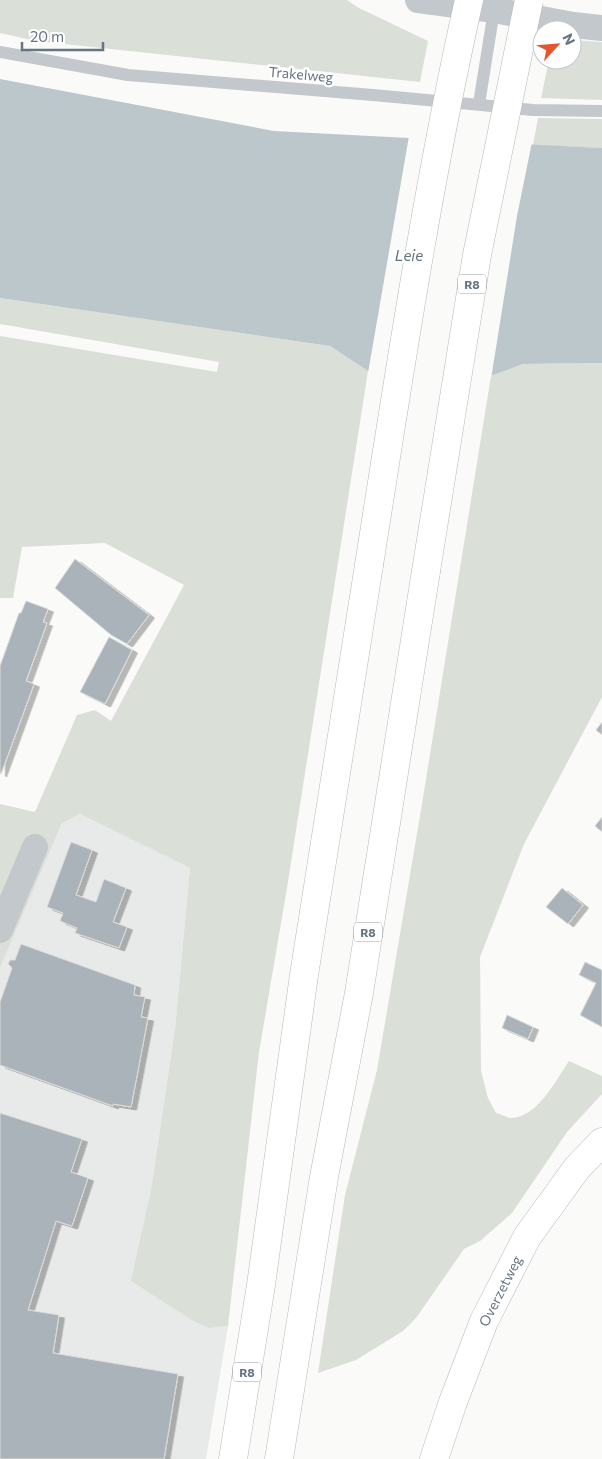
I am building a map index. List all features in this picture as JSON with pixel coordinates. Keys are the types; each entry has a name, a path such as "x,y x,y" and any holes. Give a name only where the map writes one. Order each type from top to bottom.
{"main road":[{"name":"R8","path":"278,1459 324,1177 359,993 477,255 529,0"},
{"name":"R8","path":"233,1459 261,1285 304,975 420,245 448,92 482,5"},
{"name":"Overzetweg","path":"434,1459 453,1402 484,1321 527,1237 577,1168 602,1142"}],"street":[{"path":"418,0 482,5 573,25 602,28"},
{"path":"0,930 35,847"}],"lane":[{"path":"479,104 482,5"},
{"name":"Trakelweg","path":"0,52 128,75 532,110 602,111"}],"shaded area":[{"path":"0,0 347,0 359,8 428,41 420,82 36,41 0,33"},
{"path":"582,41 602,42 602,100 541,98 547,70 582,70"},
{"path":"538,118 602,119 602,148 533,145"},
{"path":"0,298 330,346 368,371 287,888 259,1052 228,1326 209,1328 195,1322 131,1281 151,1190 175,1029 190,868 80,814 62,823 0,968 0,804 35,812 77,715 95,710 111,721 184,585 105,543 22,547 13,598 0,598 0,336 217,372 219,362 0,324"},
{"path":"602,363 602,697 524,844 480,957 481,1071 488,1098 496,1113 511,1118 529,1112 545,1097 569,1061 602,1076 602,1094 567,1132 512,1213 480,1241 464,1249 416,1318 403,1331 356,1360 318,1373 345,1195 377,1070 491,376 523,364"},
{"path":"80,814 190,868 175,1029 151,1190 132,1281 195,1322 209,1328 228,1326 206,1459 0,1459 0,968 62,823"}],"water":[{"name":"Leie","path":"0,79 274,131 602,148 602,363 523,364 491,376 368,371 330,346 0,298"}],"pier":[{"path":"409,136 532,142 517,216 491,379 368,373"}],"building":[{"path":"75,559 149,615 127,644 111,635 55,588"},
{"path":"26,601 48,609 43,622 47,623 26,681 34,684 1,774 0,666 19,613 21,613"},
{"path":"109,637 132,650 105,704 80,692"},
{"path":"602,722 602,735 596,730"},
{"path":"602,817 602,832 595,826"},
{"path":"71,842 92,850 76,895 96,902 104,879 126,888 113,922 127,927 119,948 75,933 77,928 60,921 63,913 47,907"},
{"path":"562,888 583,905 568,924 546,907"},
{"path":"21,944 135,985 134,995 145,997 141,1017 148,1018 131,1107 113,1104 113,1106 0,1065 0,1002 12,968 8,964 10,960 15,960"},
{"path":"585,962 602,970 602,1027 580,1015 596,983 579,975"},
{"path":"507,1015 533,1027 528,1039 502,1028"},
{"path":"0,1113 82,1139 71,1172 88,1178 72,1226 56,1221 28,1310 59,1315 53,1353 178,1374 164,1459 0,1459"}]}
